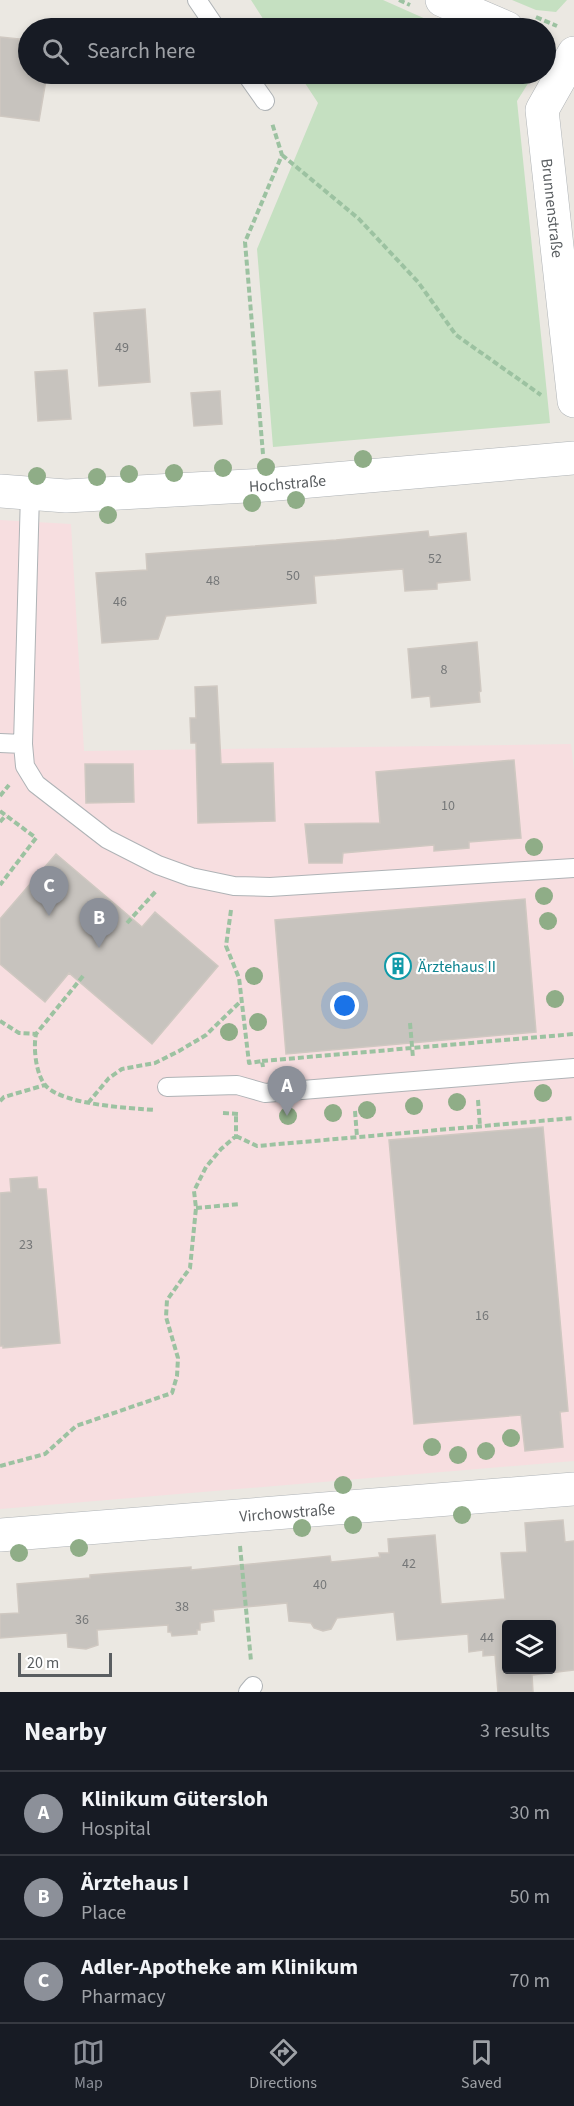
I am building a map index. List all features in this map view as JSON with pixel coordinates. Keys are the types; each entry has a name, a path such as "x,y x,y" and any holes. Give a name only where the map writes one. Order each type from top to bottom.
{"street":[{"path":"442,0 484,18"},
{"name":"Brunnenstraße","path":"556,77 566,53"},
{"name":"Brunnenstraße","path":"553,84 542,110 560,400"},
{"name":"Hochstraße","path":"15,493 66,496 265,485 574,458"},
{"name":"Virchowstraße","path":"0,1535 574,1489"}],"lane":[{"path":"197,0 209,18"},
{"path":"253,84 265,101"},
{"path":"15,493 22,744 25,766 36,784 107,839 158,865 190,877 234,886 270,887 574,868"},
{"path":"0,743 22,744"},
{"path":"167,1087 237,1085 265,1093 574,1068"}],"path":[{"path":"265,101 282,155 359,219 418,282 456,335 560,400"},
{"path":"265,485 244,242 282,155"},
{"path":"0,811 36,838 0,885"},
{"path":"0,822 6,815"},
{"path":"128,923 175,871"},
{"path":"234,886 226,946 239,978 249,1063 574,1034"},
{"path":"83,976 36,1034 34,1044 37,1064 45,1085 55,1094 88,1103 158,1110"},
{"path":"88,1103 109,1078 122,1069 155,1063 206,1035 241,1000"},
{"path":"0,1021 19,1033 36,1034"},
{"path":"410,1023 414,1081"},
{"path":"262,1061 265,1093"},
{"path":"0,1101 4,1097 45,1085"},
{"path":"0,1466 45,1454 76,1426 172,1393 177,1376 178,1358 166,1317 167,1300 190,1268 196,1208 194,1191 206,1167 236,1136 236,1113 214,1112"},
{"path":"236,1136 257,1146 574,1118"},
{"path":"196,1208 240,1204"},
{"path":"238,1517 250,1689"}],"shaded area":[{"path":"0,520 71,524 84,751 571,744 574,771 574,1461 0,1509"}],"green space":[{"path":"251,0 383,0 424,18 263,18"},
{"path":"512,0 567,0 556,12 536,10"},
{"path":"306,84 528,84 517,101 550,423 273,447 257,249 318,103"}],"building":[{"path":"0,37 18,39 18,84 45,84 39,121 0,116"},
{"path":"145,309 150,382 99,386 94,313"},
{"path":"67,370 71,419 38,421 35,372"},
{"path":"220,391 222,424 194,426 191,393"},
{"path":"428,531 429,537 466,533 470,580 437,583 437,589 405,591 403,569 314,576 316,603 166,616 158,639 102,643 96,573 147,570 146,554"},
{"path":"477,642 480,702 431,707 430,696 412,698 408,649"},
{"path":"217,686 221,764 273,763 275,821 198,823 196,743 191,743 190,718 196,718 195,687"},
{"path":"514,760 521,838 469,842 469,848 434,851 434,845 343,853 342,863 309,863 305,824 380,823 376,772"},
{"path":"85,764 133,764 134,802 86,803"},
{"path":"56,854 142,927 155,912 218,966 152,1044 69,973 45,1002 0,964 0,919"},
{"name":"Ärztehaus II","path":"525,899 536,1032 286,1054 275,920"},
{"path":"543,1127 568,1411 560,1412 563,1447 525,1451 521,1415 414,1424 389,1140"},
{"path":"37,1177 38,1189 46,1189 60,1343 3,1348 0,1346 0,1193 11,1192 10,1179"},
{"path":"563,1520 565,1542 574,1541 574,1670 556,1672 556,1620 502,1620 502,1674 540,1674 532,1675 533,1692 498,1692 495,1655 483,1656 483,1650 469,1652 468,1634 397,1640 394,1612 337,1618 331,1629 323,1631 314,1628 311,1623 289,1621 287,1603 213,1610 214,1621 200,1623 200,1630 197,1630 197,1634 172,1636 171,1632 168,1632 168,1625 97,1630 98,1645 86,1649 68,1647 67,1633 0,1638 0,1614 19,1613 17,1584 90,1578 90,1575 191,1567 191,1570 330,1556 331,1562 380,1557 379,1553 389,1553 388,1539 435,1535 441,1604 505,1599 501,1553 527,1552 525,1523"}],"place":[{"name":"Adler-Apotheke am Klinikum","path":"49,916"},
{"name":"Ärztehaus I","path":"99,948"},
{"name":"Ärztehaus II","path":"398,966"},
{"name":"Klinikum Gütersloh","path":"287,1116"}]}
